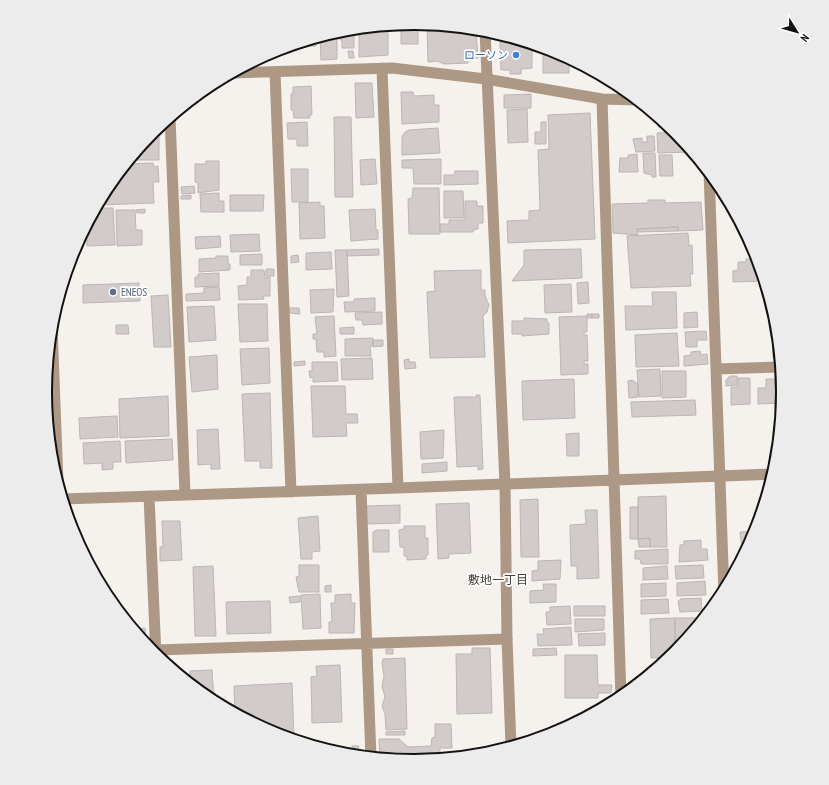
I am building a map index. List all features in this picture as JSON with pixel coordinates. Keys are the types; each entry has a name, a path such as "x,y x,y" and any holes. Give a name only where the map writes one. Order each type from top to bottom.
{"street":[{"path":"485,37 505,484 507,639 511,742"},
{"path":"382,68 398,488"},
{"path":"244,73 382,68 486,79 602,99 628,100"},
{"path":"275,72 291,492"},
{"path":"602,99 621,691"},
{"path":"170,124 185,494"},
{"path":"709,182 724,581"},
{"path":"53,364 57,450"},
{"path":"716,369 776,367"},
{"path":"68,499 185,494 361,490 768,474"},
{"path":"361,490 371,752"},
{"path":"149,496 156,647"},
{"path":"162,653 507,639"}],"building":[{"path":"418,30 418,44 401,44 401,31"},
{"path":"388,31 388,55 359,57 359,34"},
{"path":"427,31 476,35 478,58 468,58 468,63 444,64 437,61 428,62"},
{"path":"354,35 354,48 342,48 342,40 340,40 340,38"},
{"path":"337,39 337,59 321,60 320,42"},
{"path":"500,42 508,42 532,49 532,68 521,69 521,74 510,74 510,70 501,70"},
{"path":"348,51 353,51 354,58 349,58"},
{"path":"543,54 569,65 569,73 543,73"},
{"path":"355,83 372,83 374,117 356,118"},
{"path":"311,86 312,115 309,115 310,118 294,118 293,110 291,110 291,94 293,94 293,87"},
{"path":"401,92 413,92 414,96 434,95 434,105 439,105 439,122 402,124"},
{"path":"531,94 531,108 504,108 504,95"},
{"path":"527,109 528,142 508,143 507,110"},
{"path":"590,113 595,239 508,243 507,221 529,220 529,211 540,210 538,150 549,149 548,115"},
{"path":"334,117 351,117 353,197 335,197"},
{"path":"307,122 308,146 297,146 297,139 288,139 287,123"},
{"path":"541,122 546,122 546,144 535,144 535,132 541,132"},
{"path":"438,128 440,153 402,155 402,137 405,132 409,130"},
{"path":"667,132 686,152 658,153 657,133"},
{"path":"159,135 159,160 136,160"},
{"path":"647,136 654,136 655,151 636,152 633,139 642,138 642,142 647,142"},
{"path":"643,153 655,153 656,177 652,177 652,175 644,173"},
{"path":"637,154 638,172 619,172 620,158 628,158 628,155"},
{"path":"659,155 672,155 673,176 660,176"},
{"path":"375,159 377,184 361,185 360,160"},
{"path":"441,159 441,184 414,184 413,168 402,168 402,160"},
{"path":"206,161 219,161 219,190 198,193 198,183 195,182 195,164 206,164"},
{"path":"153,163 154,167 158,166 159,182 153,182 154,203 105,205 113,191 134,164"},
{"path":"291,169 308,169 308,202 292,202"},
{"path":"455,171 478,171 478,184 444,185 444,175 454,175"},
{"path":"194,186 195,193 182,194 181,187"},
{"path":"413,188 439,188 440,234 409,234 408,199 412,198"},
{"path":"444,191 463,191 464,218 444,218"},
{"path":"219,193 219,201 224,201 224,212 201,212 200,194"},
{"path":"191,195 191,199 181,199 181,196"},
{"path":"230,195 264,195 263,211 230,211"},
{"path":"648,200 665,200 665,203 701,202 703,230 678,231 678,227 637,229 638,235 613,233 612,204 648,203"},
{"path":"465,201 477,201 477,206 483,206 483,223 478,223 478,229 473,230 473,232 440,232 440,224 449,224 449,220 465,220"},
{"path":"320,202 320,206 324,206 325,238 300,239 299,203"},
{"path":"103,208 113,208 115,245 87,246 87,238 89,232"},
{"path":"145,209 145,213 137,213 136,210"},
{"path":"375,209 378,239 351,241 349,210"},
{"path":"116,210 135,210 136,230 142,230 142,245 117,246"},
{"path":"678,227 678,231 637,232 637,229"},
{"path":"688,233 689,246 692,245 693,274 690,274 691,286 631,288 627,236"},
{"path":"259,234 260,251 231,252 230,235"},
{"path":"220,236 221,247 196,249 195,237"},
{"path":"379,249 379,255 347,256 347,250"},
{"path":"581,249 582,278 512,281 524,265 524,250"},
{"path":"335,250 347,250 349,296 337,297"},
{"path":"331,252 332,269 306,270 306,253"},
{"path":"262,254 262,265 240,265 240,255"},
{"path":"298,255 299,262 291,263 291,256"},
{"path":"216,256 228,256 230,270 199,272 199,259 216,258"},
{"path":"746,259 751,259 760,281 733,282 733,271 738,270 738,262 746,262"},
{"path":"266,269 274,269 274,276 266,276"},
{"path":"251,270 264,270 265,278 270,277 270,296 263,296 264,299 239,300 238,286 247,285 247,277 251,277"},
{"path":"481,270 481,290 485,290 485,296 489,305 487,312 483,316 485,357 430,358 427,292 435,291 434,271"},
{"path":"219,273 219,286 195,287 195,277 198,277 198,274"},
{"path":"588,282 589,303 578,304 577,283"},
{"path":"139,283 140,301 83,303 83,285"},
{"path":"571,284 572,312 545,313 544,285"},
{"path":"219,287 220,300 186,301 186,294 204,293 204,288"},
{"path":"334,289 333,312 311,313 310,290"},
{"path":"652,292 676,292 677,328 626,330 625,306 653,306"},
{"path":"168,295 171,347 154,347 151,296"},
{"path":"375,298 375,311 345,312 344,302 354,302 354,299"},
{"path":"238,304 267,304 268,341 240,342"},
{"path":"214,306 216,340 189,342 187,307"},
{"path":"289,308 299,308 300,314 290,313"},
{"path":"382,312 382,324 363,325 362,320 356,320 355,313"},
{"path":"697,312 698,327 684,328 684,313"},
{"path":"587,314 592,314 592,318 588,318"},
{"path":"592,314 599,314 599,318 592,318"},
{"path":"334,316 336,356 324,357 324,352 317,352 316,339 313,339 313,334 317,334 315,317"},
{"path":"587,316 587,332 584,332 584,335 587,335 588,361 584,361 584,364 588,364 588,374 561,375 559,317"},
{"path":"524,318 547,319 547,323 549,323 549,334 522,336 522,334 512,334 512,321 524,321"},
{"path":"116,325 128,325 129,334 116,334"},
{"path":"354,327 354,334 340,334 340,328"},
{"path":"706,331 707,340 697,340 697,347 686,347 685,332"},
{"path":"677,333 679,366 636,367 635,335"},
{"path":"772,336 775,358 773,358"},
{"path":"373,338 373,346 370,346 371,356 345,356 345,339"},
{"path":"373,340 383,340 383,346 373,347"},
{"path":"269,348 270,383 242,385 240,349"},
{"path":"700,351 701,355 707,354 708,364 684,366 684,356 691,355 691,352"},
{"path":"217,355 218,389 192,392 189,357"},
{"path":"372,358 373,379 342,380 341,359"},
{"path":"409,359 409,362 415,362 416,368 405,369 404,360"},
{"path":"305,361 305,365 294,366 294,362"},
{"path":"312,362 337,362 338,381 313,382 313,377 310,378 309,371 312,371"},
{"path":"660,369 661,396 639,397 637,370"},
{"path":"662,371 686,371 686,397 662,398"},
{"path":"730,376 737,376 737,385 726,386 726,380"},
{"path":"738,378 750,378 750,404 731,405 731,387 738,387"},
{"path":"574,379 575,418 523,420 522,381"},
{"path":"766,379 776,379 777,403 758,404 758,388 766,388"},
{"path":"632,380 638,384 638,397 629,398 628,381"},
{"path":"311,386 345,386 346,414 357,414 358,423 346,423 347,436 313,437"},
{"path":"270,393 272,468 260,468 260,461 245,461 242,394"},
{"path":"476,395 480,395 483,469 478,470 478,466 457,467 454,397 477,397"},
{"path":"168,396 169,436 120,438 119,399"},
{"path":"695,400 696,415 632,417 631,402"},
{"path":"117,416 118,437 80,439 79,418"},
{"path":"218,429 220,469 211,469 211,464 198,465 197,430"},
{"path":"444,430 443,458 421,459 420,432"},
{"path":"579,433 579,456 567,456 566,434"},
{"path":"172,439 173,460 126,463 125,441"},
{"path":"120,441 121,462 113,462 113,469 102,470 102,463 84,464 83,443"},
{"path":"447,462 447,471 422,473 422,464"},
{"path":"666,496 667,547 650,547 650,538 638,539 638,497"},
{"path":"538,499 539,557 521,557 520,500"},
{"path":"469,503 471,553 449,554 449,558 438,559 436,504"},
{"path":"400,505 400,523 366,524 366,506"},
{"path":"630,507 638,507 638,539 630,539"},
{"path":"585,510 597,510 599,578 577,579 577,566 571,566 570,525 586,524"},
{"path":"318,516 320,551 312,552 312,559 301,559 298,518"},
{"path":"162,521 180,521 182,560 160,561 160,547 163,547"},
{"path":"404,526 425,526 425,538 428,538 428,555 426,555 426,559 407,560 407,556 404,556 404,547 400,547 399,530 404,529"},
{"path":"377,530 389,530 389,552 373,552 373,532"},
{"path":"749,531 742,548 740,532"},
{"path":"650,538 650,547 639,547 638,539"},
{"path":"701,540 701,549 707,549 708,560 679,562 680,545 684,545 684,541"},
{"path":"668,549 668,564 641,564 640,559 635,559 635,551"},
{"path":"561,560 560,579 532,581 532,571 538,570 538,561"},
{"path":"299,565 319,565 319,592 299,592 296,577 299,576"},
{"path":"703,565 704,578 676,579 675,566"},
{"path":"213,566 216,636 195,636 193,567"},
{"path":"667,566 668,579 643,580 643,568"},
{"path":"705,581 706,595 677,596 677,583"},
{"path":"666,583 666,596 641,597 641,584"},
{"path":"543,584 556,584 556,602 530,603 530,591 544,590"},
{"path":"331,585 331,592 325,592 325,586"},
{"path":"320,594 321,628 303,629 301,595"},
{"path":"351,594 351,603 355,603 354,633 329,633 329,622 332,622 331,603 335,603 335,595"},
{"path":"300,596 300,602 290,603 289,597"},
{"path":"701,598 702,611 680,612 678,601 680,601 680,599"},
{"path":"668,599 669,613 641,614 641,600"},
{"path":"270,601 271,633 227,634 226,602"},
{"path":"570,606 571,624 547,625 546,612 550,612 550,607"},
{"path":"574,606 605,606 605,616 574,616"},
{"path":"675,618 675,645 662,657 651,658 650,619"},
{"path":"675,618 698,618 687,632 675,645"},
{"path":"575,619 604,619 604,630 575,632"},
{"path":"571,627 572,645 538,646 537,634 544,634 543,629"},
{"path":"139,628 145,628 145,636 142,632"},
{"path":"605,633 605,645 579,646 578,634"},
{"path":"472,648 490,648 492,713 457,714 456,654 472,654"},
{"path":"556,648 557,655 533,656 533,649"},
{"path":"386,649 393,649 393,654 386,654"},
{"path":"565,655 597,655 598,685 612,685 611,693 598,693 598,698 565,698"},
{"path":"405,658 407,729 386,730 385,714 382,706 385,697 382,686 384,676 382,663 383,659"},
{"path":"340,665 342,722 312,723 311,677 317,676 316,666"},
{"path":"212,670 214,694 190,677 190,671"},
{"path":"292,683 294,734 254,718 235,707 234,686"},
{"path":"435,724 451,724 452,748 440,748 440,754 414,755 380,753 379,739 399,739 408,747 431,746 432,738 435,737"},
{"path":"405,731 405,735 386,735 386,732"},
{"path":"352,746 359,746 358,750 352,749"}],"place":[{"name":"ローソン","path":"516,55"},
{"name":"ENEOS","path":"113,292"}],"district":[{"name":"敷地一丁目","path":"498,579"}]}
